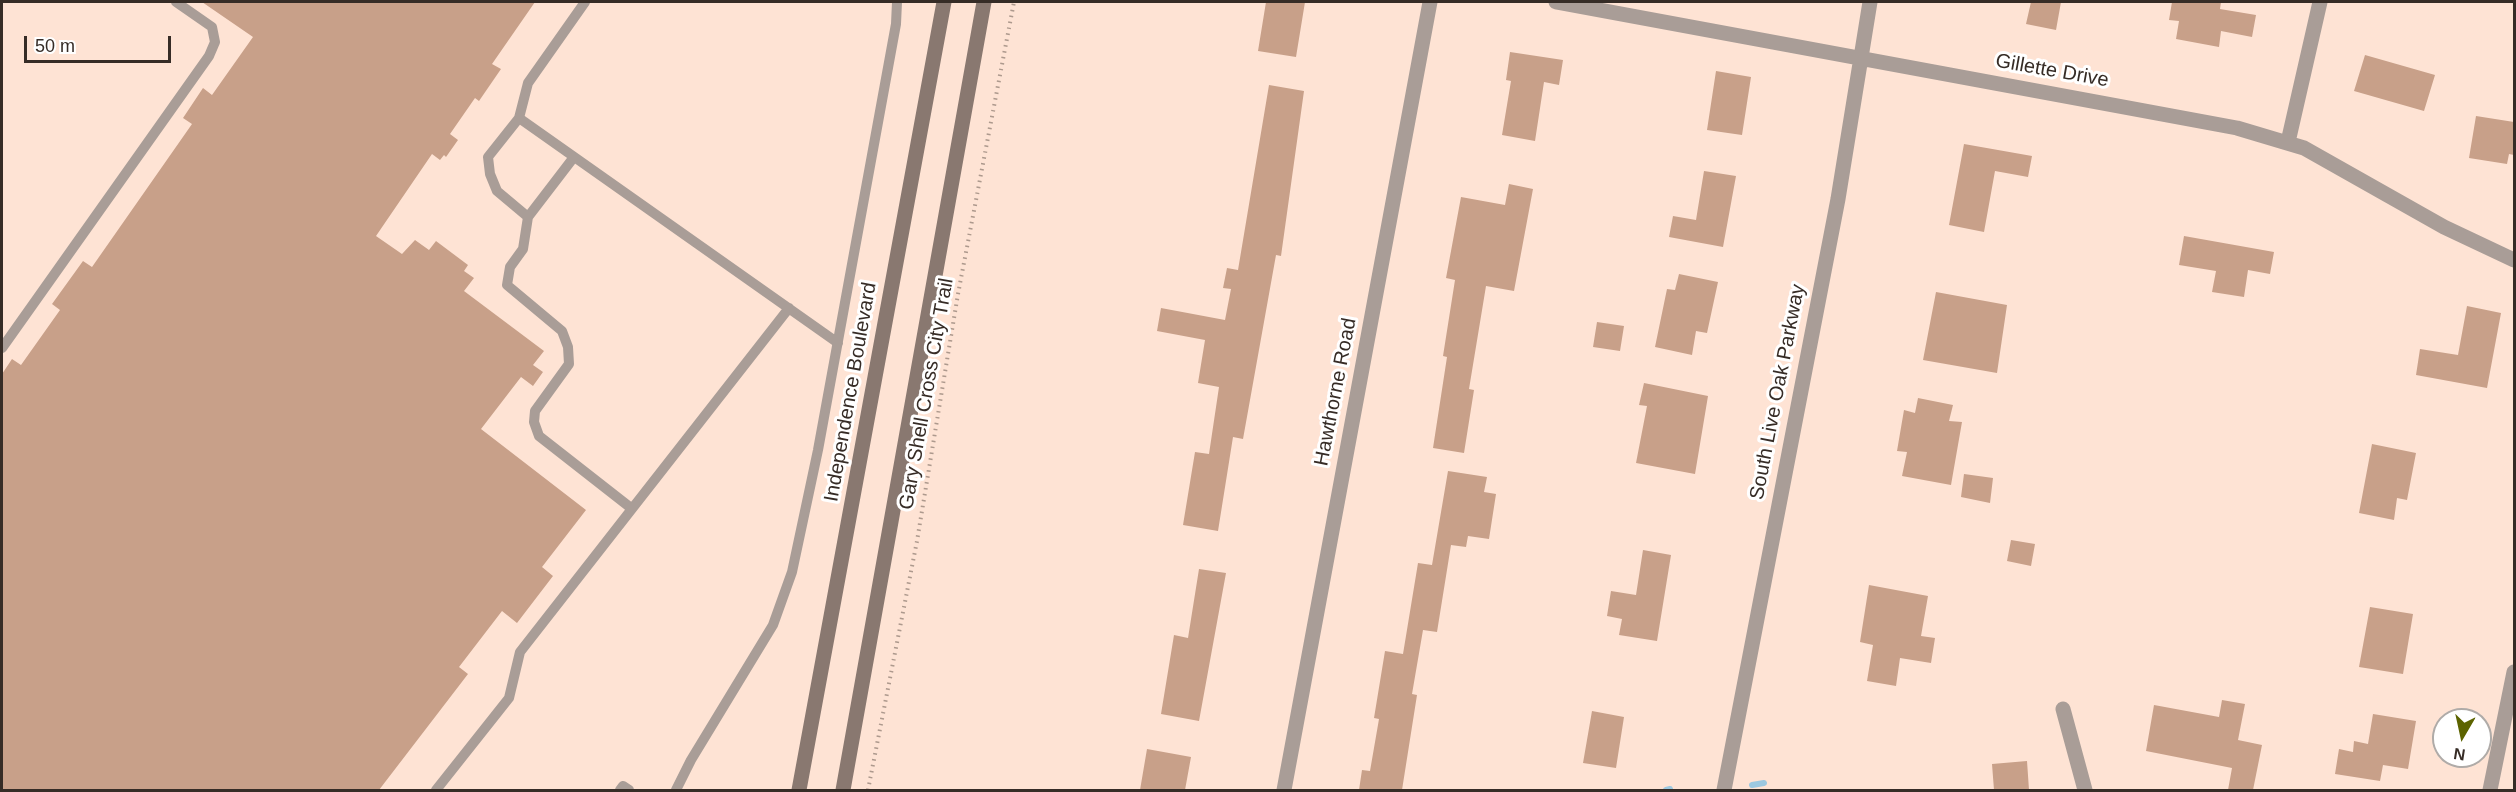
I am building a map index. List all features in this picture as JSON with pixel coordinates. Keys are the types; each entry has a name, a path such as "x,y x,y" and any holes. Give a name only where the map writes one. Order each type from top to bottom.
{"main road":[{"name":"Independence Boulevard","path":"799,790 944,2"},
{"path":"843,790 984,2"}],"street":[{"name":"Hawthorne Road","path":"1284,790 1430,2"},
{"name":"Gillette Drive","path":"1556,2 2187,117 2288,142 2329,160 2444,227 2514,260"},
{"name":"South Live Oak Parkway","path":"1724,790 1838,199 1870,2"},
{"path":"2288,142 2320,2"},
{"path":"2490,790 2514,672"},
{"path":"2063,709 2085,790"}],"lane":[{"path":"2,348 209,56 215,42 212,27 176,2"},
{"path":"528,217 498,191 490,174 488,157 519,117 528,83 585,2"},
{"path":"676,790 773,625 788,587 809,499 896,24 897,2"},
{"path":"519,117 838,343"},
{"path":"574,156 528,217 523,249 510,267 507,285 562,331 568,347 568,364 534,411 534,422 539,435 632,508"},
{"path":"436,790 509,698 520,652 789,308"},
{"path":"620,790 623,786 629,790"}],"path":[{"name":"Gary Shell Cross City Trail","path":"868,790 917,541 958,294 1014,2"}],"building":[{"path":"202,2 535,2 492,64 501,69 479,101 475,98 450,134 458,140 446,157 444,155 440,160 432,154 376,236 402,254 415,240 429,250 436,241 468,265 464,271 474,278 464,291 544,351 533,365 543,372 533,386 521,377 481,429 586,510 542,567 553,576 517,623 502,611 459,667 468,674 379,790 2,790 2,374 12,359 21,365 60,310 52,304 83,261 92,267 192,124 183,118 203,88 212,95 253,37"},
{"path":"1266,2 1305,2 1296,57 1258,51"},
{"path":"2031,2 2061,2 2056,30 2026,24"},
{"path":"2172,2 2221,2 2220,9 2256,15 2252,37 2221,31 2219,47 2176,39 2179,21 2169,20"},
{"path":"1510,52 1563,60 1559,85 1544,82 1535,141 1502,135 1511,81 1506,80"},
{"path":"2365,55 2435,75 2424,111 2354,91"},
{"path":"1716,71 1751,77 1742,135 1707,130"},
{"path":"1269,85 1304,91 1281,256 1276,255 1243,439 1233,437 1218,531 1183,525 1195,452 1209,454 1219,387 1198,383 1205,340 1157,331 1161,308 1225,320 1231,289 1223,288 1227,268 1238,270"},
{"path":"2476,116 2514,122 2514,155 2509,154 2507,164 2469,158"},
{"path":"1964,144 2032,156 2028,177 1995,171 1984,232 1949,225"},
{"path":"1704,171 1736,176 1723,247 1669,237 1673,216 1696,220"},
{"path":"1509,184 1533,189 1514,291 1486,286 1469,389 1474,390 1464,453 1433,448 1447,357 1443,356 1455,280 1446,278 1461,197 1505,205"},
{"path":"2184,236 2274,252 2270,274 2248,270 2244,297 2212,292 2216,271 2179,265"},
{"path":"1679,274 1718,282 1707,333 1696,331 1692,355 1655,347 1667,289 1675,290"},
{"path":"1936,292 2007,305 1997,373 1923,360"},
{"path":"2467,306 2501,313 2487,388 2416,375 2420,349 2458,355"},
{"path":"1597,322 1624,326 1620,351 1593,347"},
{"path":"1644,383 1708,396 1695,474 1636,463 1647,406 1639,405"},
{"path":"1918,398 1953,405 1949,421 1962,422 1951,485 1902,476 1907,452 1897,451 1904,410 1915,413"},
{"path":"2372,444 2416,453 2407,500 2397,498 2394,520 2359,513"},
{"path":"1448,471 1487,477 1484,492 1496,494 1489,539 1468,536 1466,547 1451,545 1437,632 1423,630 1412,694 1417,695 1402,790 1359,790 1362,770 1370,771 1379,719 1374,718 1385,651 1403,654 1418,563 1432,565"},
{"path":"1964,474 1993,478 1990,503 1961,497"},
{"path":"2011,540 2035,544 2031,566 2007,561"},
{"path":"1643,550 1671,555 1657,641 1619,635 1622,619 1607,616 1611,591 1636,595"},
{"path":"1199,569 1226,573 1199,721 1161,714 1174,635 1188,638"},
{"path":"1869,585 1928,596 1921,636 1935,638 1931,663 1900,658 1896,686 1867,681 1873,645 1860,642"},
{"path":"2370,607 2413,614 2403,674 2359,667"},
{"path":"2222,700 2245,704 2238,740 2262,745 2253,790 2228,790 2232,768 2146,751 2154,705 2219,717"},
{"path":"1592,711 1624,717 1616,768 1583,763"},
{"path":"2373,714 2416,721 2408,769 2383,765 2380,781 2335,774 2339,749 2353,752 2354,741 2368,744"},
{"path":"1147,749 1191,757 1185,790 1140,790"},
{"path":"2027,761 2029,790 1994,790 1992,764"}],"waterway":[{"path":"1752,785 1764,783"},
{"path":"1666,790 1670,789"}]}
